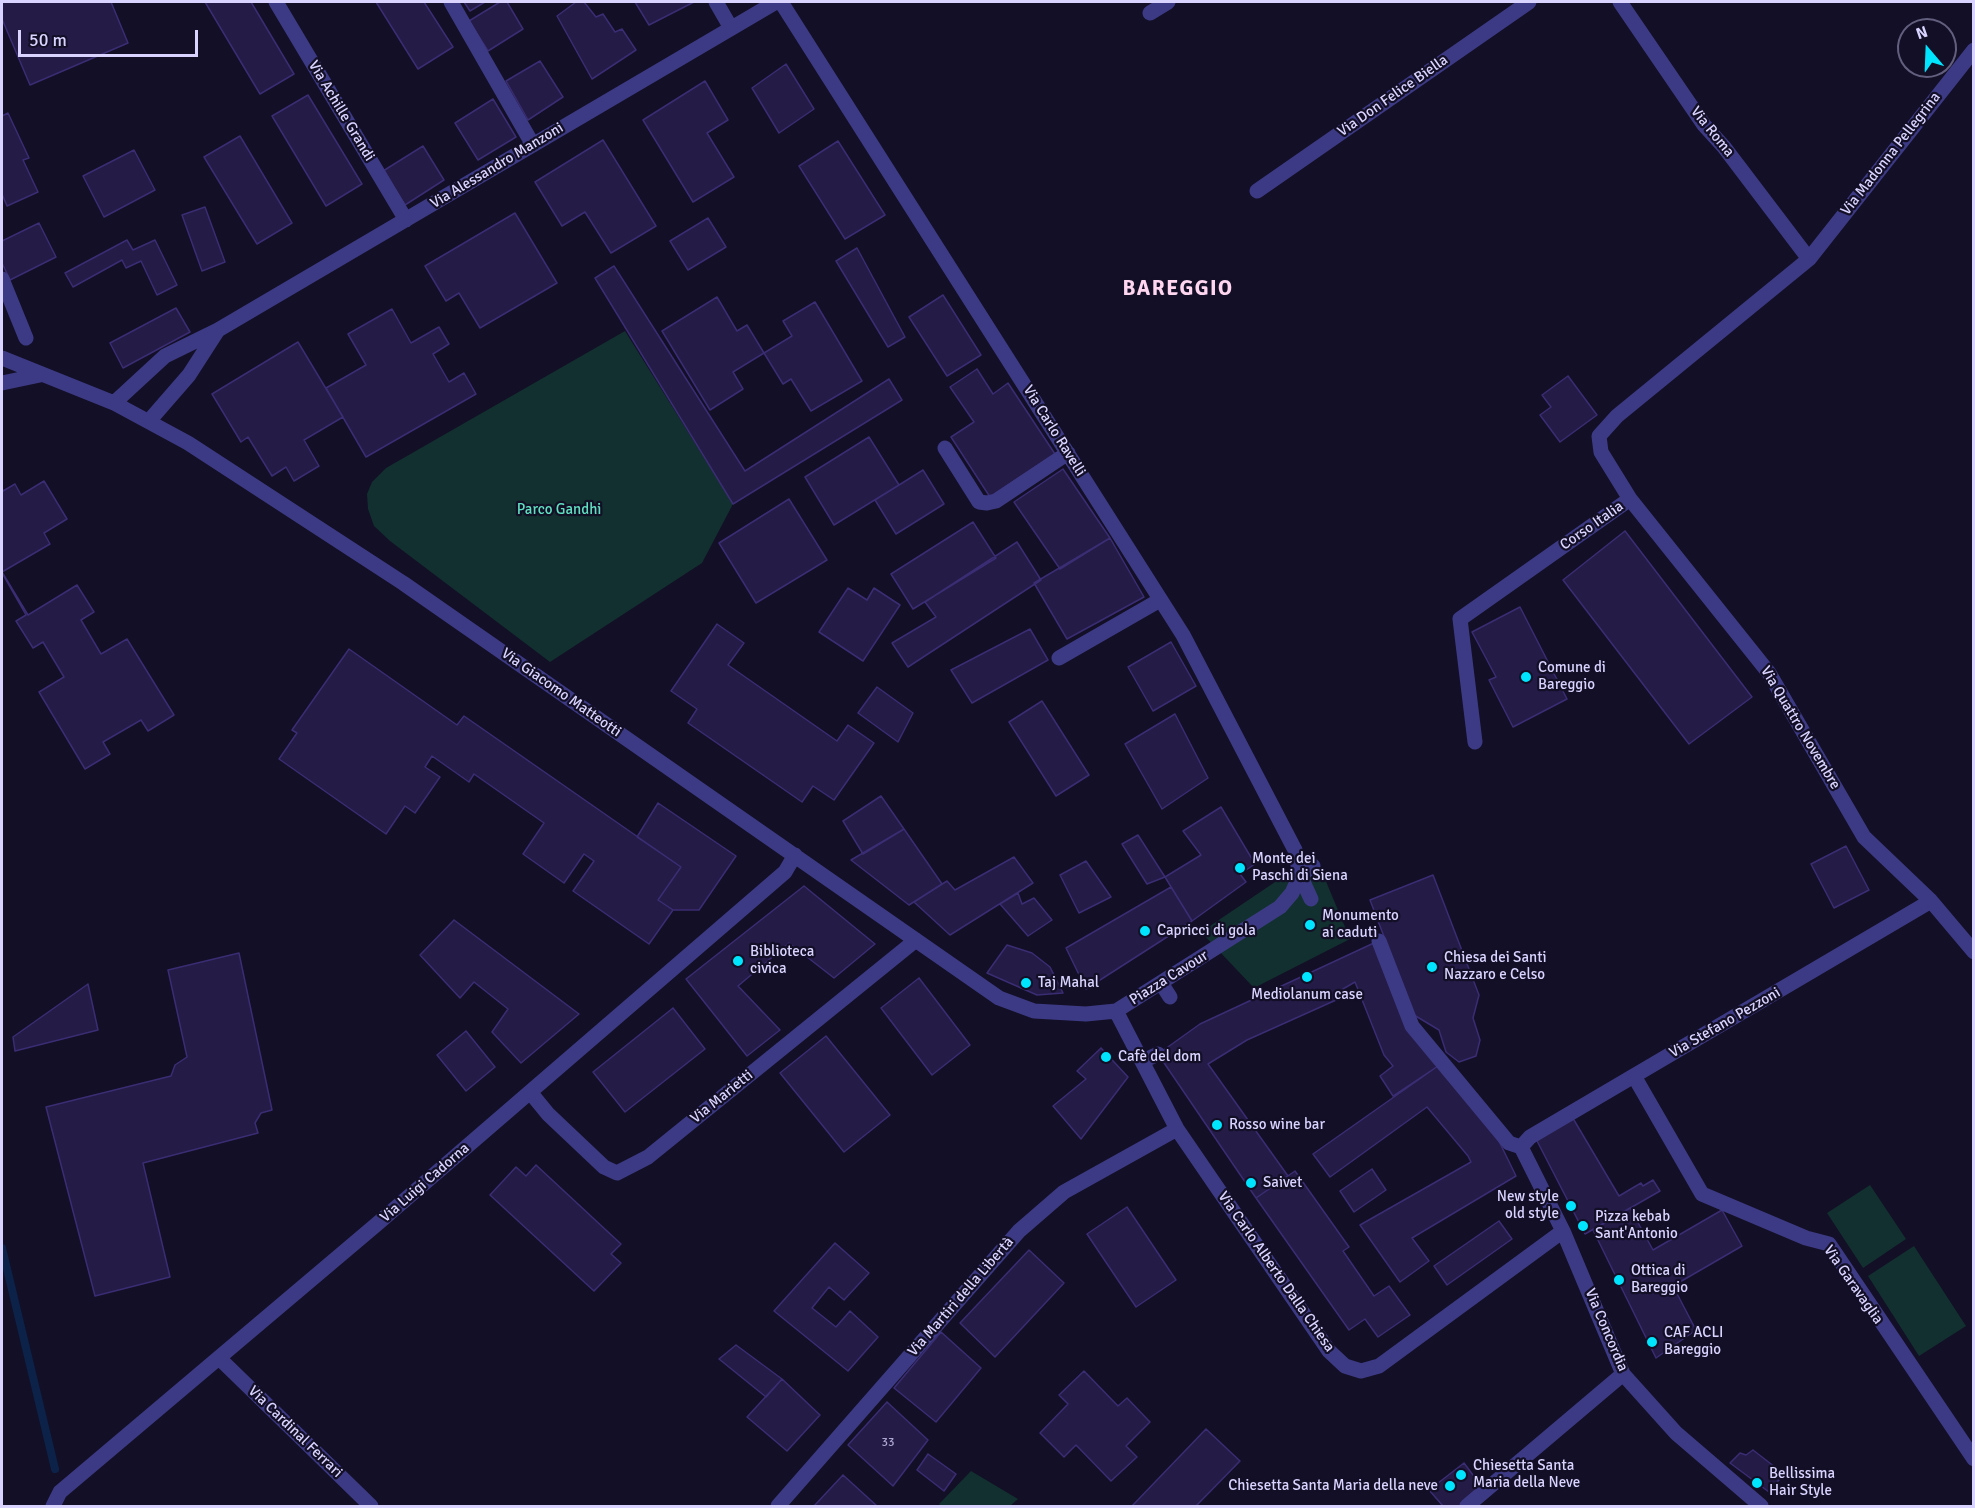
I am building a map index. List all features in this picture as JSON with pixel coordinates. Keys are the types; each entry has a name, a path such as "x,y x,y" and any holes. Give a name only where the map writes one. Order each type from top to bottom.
{"street":[{"name":"Via Achille Grandi","path":"276,2 406,220"},
{"path":"451,2 533,145"},
{"path":"716,2 732,28"},
{"name":"Via Alessandro Manzoni","path":"114,403 165,356 218,330 778,2"},
{"name":"Via Carlo Ravelli","path":"778,2 1183,635 1295,850 1300,875 1311,899"},
{"path":"1150,13 1168,2"},
{"name":"Via Don Felice Biella","path":"1257,191 1528,2"},
{"name":"Via Roma","path":"1620,2 1704,125 1724,147 1809,259"},
{"name":"Via Madonna Pellegrina","path":"1809,259 1974,50"},
{"name":"Corso Italia","path":"1475,742 1460,619 1630,499 1601,452 1599,436 1617,416 1809,259"},
{"path":"2,279 26,338"},
{"name":"Via Alessandro Manzoni","path":"149,421 189,375 218,330"},
{"name":"Via Giacomo Matteotti","path":"2,358 114,403 188,443 403,583 999,998 1034,1011 1086,1014 1116,1011"},
{"path":"2,383 42,375"},
{"path":"945,448 979,502 987,503 996,501 1068,453"},
{"name":"Via Quattro Novembre","path":"1630,499 1769,673 1864,837 1971,942"},
{"path":"1059,658 1160,600"},
{"name":"Via Luigi Cadorna","path":"53,1506 60,1492 531,1092 785,872 795,855"},
{"path":"1300,875 1313,866"},
{"name":"Piazza Cavour","path":"1116,1011 1280,908 1292,893 1300,875"},
{"name":"Via Stefano Pezzoni","path":"1521,1147 1530,1137 1931,901"},
{"name":"Via Marietti","path":"531,1092 548,1114 596,1160 616,1173 648,1157 916,940"},
{"path":"1378,941 1412,1026 1509,1143 1521,1147"},
{"path":"1161,983 1170,997"},
{"name":"Via Carlo Alberto Dalla Chiesa","path":"1116,1011 1177,1129 1329,1352 1345,1366 1361,1371 1379,1365 1400,1352 1563,1231"},
{"path":"1143,1061 1158,1054"},
{"name":"Via Garavaglia","path":"1634,1076 1702,1194 1806,1238 1829,1245 1974,1459"},
{"name":"Via Martiri della Libertà","path":"780,1506 1018,1231 1064,1192 1177,1129"},
{"name":"Via Concordia","path":"1521,1147 1563,1231 1623,1374 1676,1434 1761,1506"},
{"name":"Via Cardinal Ferrari","path":"219,1358 371,1506"},
{"path":"1467,1506 1623,1374"}],"green space":[{"name":"Parco Gandhi","path":"625,331 733,504 702,563 550,662 390,541 374,526 368,509 367,494 372,482 386,468"},
{"path":"1315,855 1350,939 1254,988 1201,932"},
{"path":"1870,1185 1906,1239 1863,1268 1827,1213"},
{"path":"1914,1246 1966,1326 1919,1356 1868,1276"},
{"path":"971,1471 1018,1499 1010,1506 941,1506 939,1504"}],"building":[{"path":"2,2 111,2 128,43 30,85 2,19"},
{"path":"205,2 251,2 294,74 260,94"},
{"path":"376,2 424,2 453,47 418,69"},
{"path":"464,2 485,2 470,11"},
{"path":"500,2 507,2 523,29 488,51 469,21"},
{"path":"576,2 584,2 596,17 603,14 615,32 622,29 636,50 592,79 557,16"},
{"path":"635,2 694,2 649,25"},
{"path":"540,61 563,97 528,120 506,81"},
{"path":"786,64 814,109 779,133 752,88"},
{"path":"705,81 728,120 707,133 734,177 693,202 643,120"},
{"path":"308,95 362,184 326,206 272,116"},
{"path":"493,99 516,137 478,160 455,123"},
{"path":"8,113 29,158 23,160 38,192 7,206 2,194 2,116"},
{"path":"240,136 292,223 257,244 204,157"},
{"path":"603,140 656,226 611,253 585,212 562,226 535,182"},
{"path":"838,141 885,215 845,239 799,166"},
{"path":"423,146 444,180 405,205 383,171"},
{"path":"134,150 155,190 104,217 83,176"},
{"path":"205,207 225,262 202,271 182,215"},
{"path":"515,213 557,283 480,328 459,293 446,301 425,266"},
{"path":"708,218 726,247 688,270 670,241"},
{"path":"39,223 56,257 10,280 2,263 2,241"},
{"path":"127,240 133,250 155,240 177,285 157,295 141,261 126,268 122,260 73,287 65,273"},
{"path":"857,248 905,337 888,347 836,261"},
{"path":"614,266 745,471 889,379 902,400 733,504 595,278"},
{"path":"943,295 981,355 947,376 909,317"},
{"path":"717,297 737,331 747,325 764,353 733,372 743,389 710,410 662,331"},
{"path":"815,302 862,381 811,411 791,379 783,384 764,353 792,336 783,321"},
{"path":"176,308 190,332 123,368 110,343"},
{"path":"392,309 411,343 439,327 449,344 433,354 449,382 464,373 476,394 366,457 326,388 366,365 348,334"},
{"path":"298,342 343,417 304,440 319,466 294,481 286,467 272,476 248,437 241,442 212,394"},
{"path":"977,369 993,394 1008,383 1055,454 990,497 951,437 974,422 950,387"},
{"path":"1568,376 1597,415 1560,442 1540,415 1551,407 1542,395"},
{"path":"869,437 899,485 834,525 805,477"},
{"path":"1063,469 1110,538 1060,569 1014,502"},
{"path":"923,470 944,504 896,534 875,500"},
{"path":"44,481 67,519 44,533 50,544 2,572 2,488 3,491 15,484 21,495"},
{"path":"789,499 827,560 756,603 719,543"},
{"path":"973,522 996,558 913,609 891,574"},
{"path":"1625,531 1752,697 1689,744 1563,580"},
{"path":"1110,538 1144,597 1067,639 1034,583"},
{"path":"1017,542 1041,580 908,667 892,643 936,617 925,602"},
{"path":"2,572 28,615 77,585 94,612 81,620 101,654 127,639 174,715 148,731 141,720 103,742 110,754 85,769 39,692 64,677 43,642 33,648 16,621 26,615"},
{"path":"848,588 867,600 874,588 900,605 863,661 819,632"},
{"path":"1520,607 1567,699 1513,727 1489,680 1496,677 1472,632"},
{"path":"717,624 744,643 728,665 837,741 848,725 874,743 834,800 813,786 802,802 688,723 697,709 671,691"},
{"path":"1030,629 1048,660 972,703 951,670"},
{"path":"1171,642 1196,686 1153,711 1128,667"},
{"path":"349,649 457,725 464,716 681,867 658,900 673,910 649,944 573,891 594,861 584,854 564,883 523,854 544,823 474,774 469,782 432,756 425,767 440,777 415,813 405,806 386,834 279,759 297,733 292,730"},
{"path":"877,687 913,713 898,742 858,713"},
{"path":"1042,701 1089,775 1056,796 1009,722"},
{"path":"1175,714 1208,778 1162,809 1125,744"},
{"path":"881,796 904,829 863,854 843,821"},
{"path":"658,803 736,856 699,910 673,910 658,900 681,867 637,837"},
{"path":"1221,807 1255,864 1240,874 1246,882 1192,921 1165,877 1201,855 1183,831"},
{"path":"904,829 942,884 909,905 851,860"},
{"path":"1138,835 1165,877 1147,884 1122,844"},
{"path":"1846,846 1869,890 1834,908 1811,864"},
{"path":"1014,857 1033,883 950,935 914,902 947,881 955,890"},
{"path":"1086,861 1111,897 1079,913 1060,875"},
{"name":"Chiesa dei Santi Nazzaro e Celso","path":"1433,875 1479,995 1473,1018 1480,1040 1476,1056 1459,1062 1446,1052 1439,1030 1414,1015 1370,900"},
{"name":"Biblioteca civica","path":"804,886 875,944 834,978 789,943 738,986 780,1030 747,1056 686,979"},
{"path":"1171,887 1192,921 1086,989 1066,948"},
{"path":"1018,893 1022,904 1034,898 1052,920 1028,936 1000,904"},
{"path":"454,920 579,1014 521,1063 492,1032 508,1009 474,982 460,998 420,955"},
{"path":"1376,942 1438,1066 1393,1096 1380,1076 1393,1066 1384,1055 1355,982 1343,989 1345,996 1247,1040 1208,1064 1288,1176 1256,1198 1158,1054 1200,1024"},
{"path":"1007,945 1032,953 1050,967 1063,993 1037,995 987,973"},
{"path":"239,953 272,1110 261,1113 255,1123 258,1133 143,1163 170,1277 95,1296 46,1107 171,1076 175,1065 187,1057 168,970"},
{"path":"919,978 970,1045 932,1075 881,1008"},
{"path":"88,984 98,1030 15,1051 13,1037"},
{"path":"673,1008 705,1049 625,1112 593,1072"},
{"path":"466,1031 495,1067 466,1091 437,1055"},
{"path":"826,1036 890,1115 844,1152 780,1073"},
{"path":"1101,1048 1128,1077 1081,1139 1053,1106 1086,1079 1077,1071"},
{"path":"1438,1066 1496,1135 1516,1176 1412,1238 1429,1261 1400,1282 1360,1225 1471,1162 1468,1156 1427,1107 1330,1177 1313,1154"},
{"path":"1571,1115 1619,1196 1641,1183 1643,1186 1653,1180 1660,1191 1585,1234 1535,1137"},
{"path":"536,1165 621,1244 611,1254 621,1263 594,1291 490,1195 516,1167 526,1176"},
{"path":"1372,1169 1386,1190 1354,1212 1340,1191"},
{"path":"1295,1171 1349,1247 1343,1251 1374,1296 1389,1286 1410,1315 1378,1337 1365,1319 1349,1330 1256,1198"},
{"path":"1127,1207 1176,1280 1136,1307 1087,1234"},
{"path":"1630,1208 1653,1250 1722,1210 1742,1246 1673,1286 1696,1330 1656,1358 1593,1230"},
{"path":"1499,1221 1512,1239 1447,1285 1434,1266"},
{"path":"835,1243 869,1273 844,1300 829,1287 812,1308 836,1327 850,1311 878,1337 848,1371 774,1311"},
{"path":"1029,1250 1064,1283 995,1357 960,1323"},
{"path":"941,1332 981,1368 936,1422 894,1388"},
{"path":"736,1345 782,1379 766,1397 719,1359"},
{"path":"1084,1371 1118,1406 1127,1398 1150,1422 1126,1446 1137,1457 1111,1481 1076,1445 1064,1457 1040,1433 1068,1404 1059,1395"},
{"path":"782,1379 820,1415 787,1451 747,1417"},
{"path":"887,1402 928,1440 893,1486 848,1445"},
{"path":"1206,1429 1240,1461 1196,1506 1132,1506"},
{"path":"1753,1450 1784,1474 1769,1492 1730,1463 1740,1453 1746,1455"},
{"path":"928,1454 956,1474 944,1491 917,1470"},
{"name":"Chiesetta Santa Maria della Neve","path":"1464,1463 1482,1487 1460,1506 1443,1506 1429,1490"},
{"path":"843,1475 877,1506 814,1506"}],"waterway":[{"path":"2,1248 55,1469"}],"place":[{"name":"Comune di Bareggio","path":"1526,677"},
{"name":"Monte dei Paschi di Siena","path":"1240,868"},
{"name":"Monumento ai caduti","path":"1310,925"},
{"name":"Capricci di gola","path":"1145,931"},
{"name":"Biblioteca civica","path":"738,961"},
{"name":"Chiesa dei Santi Nazzaro e Celso","path":"1432,967"},
{"name":"Mediolanum case","path":"1307,977"},
{"name":"Taj Mahal","path":"1026,983"},
{"name":"Cafè del dom","path":"1106,1057"},
{"name":"Rosso wine bar","path":"1217,1125"},
{"name":"Saivet","path":"1251,1183"},
{"name":"New style old style","path":"1571,1206"},
{"name":"Pizza kebab Sant'Antonio","path":"1583,1226"},
{"name":"Ottica di Bareggio","path":"1619,1280"},
{"name":"CAF ACLI Bareggio","path":"1652,1342"},
{"name":"Chiesetta Santa Maria della Neve","path":"1461,1475"},
{"name":"Bellissima Hair Style","path":"1757,1483"},
{"name":"Chiesetta Santa Maria della neve","path":"1450,1486"}],"district":[{"name":"BAREGGIO","path":"1178,289"}]}
